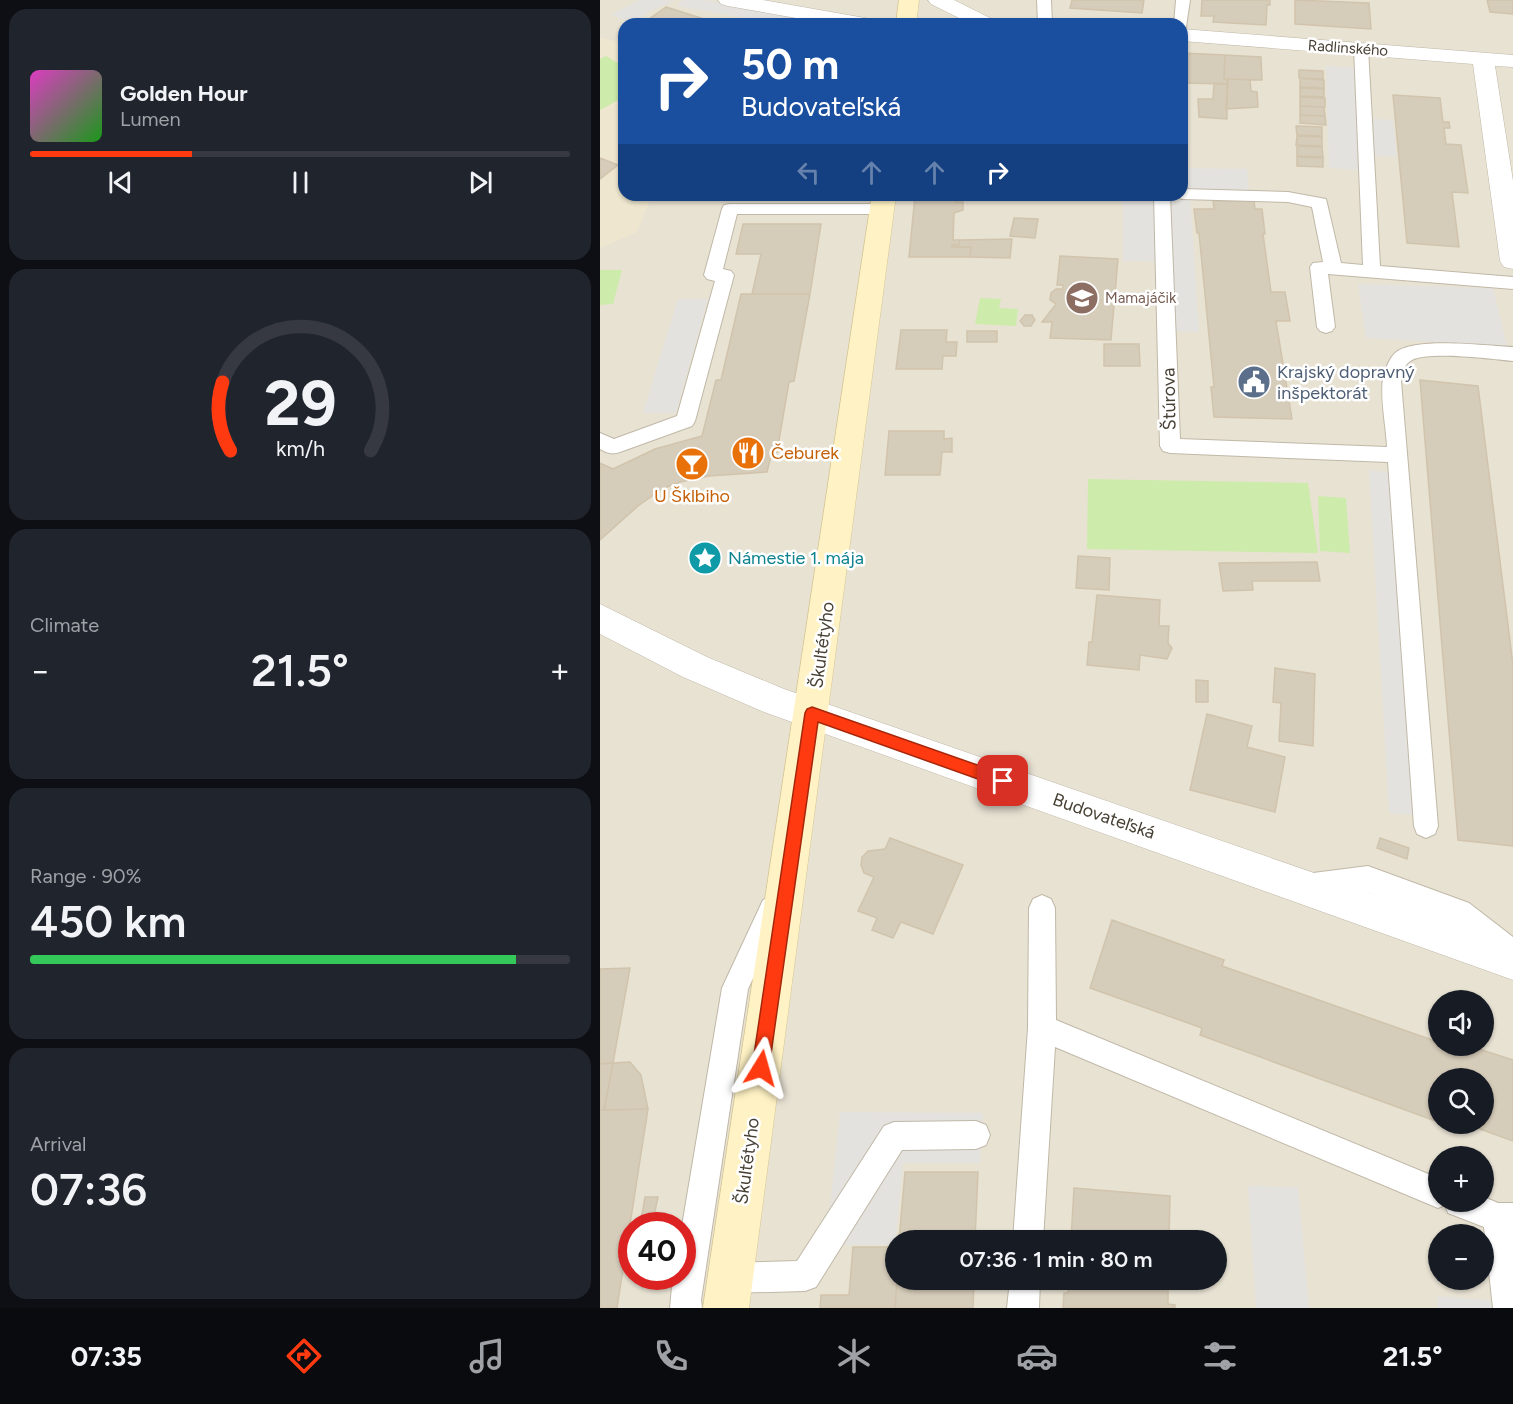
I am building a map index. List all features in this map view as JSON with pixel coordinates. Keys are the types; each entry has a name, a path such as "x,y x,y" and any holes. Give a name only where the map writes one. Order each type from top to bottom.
{"street":[{"path":"728,0 831,18"},
{"path":"907,18 909,0"},
{"path":"938,0 975,18"},
{"name":"Radlinského","path":"1188,35 1513,61"},
{"path":"1483,59 1513,261"},
{"name":"Škultétyho","path":"728,1293 883,202"},
{"name":"Budovateľská","path":"600,618 695,667 812,713 1513,961"}],"lane":[{"path":"1044,0 1045,18"},
{"path":"1182,18 1183,0"},
{"path":"1361,48 1372,271"},
{"path":"1188,194 1288,197 1320,203 1333,268"},
{"name":"Štúrova","path":"1162,201 1170,446 1398,455"},
{"path":"600,440 613,447 685,421 725,275 713,275 730,209 883,202"},
{"path":"1326,327 1319,267 1513,283"},
{"path":"1426,826 1392,381 1395,368 1405,355 1419,350 1513,354"},
{"path":"686,1308 685,1300 735,988 789,872"},
{"path":"1304,887 1368,879 1460,912 1513,954"},
{"path":"1029,1230 1041,1028 1042,908"},
{"path":"1041,1028 1428,1189"},
{"path":"728,1293 805,1276 894,1136 976,1135"},
{"path":"1488,1212 1505,1218 1509,1308"},
{"path":"1023,1308 1024,1290"}],"shaded area":[{"path":"600,0 1513,0 1513,1308 600,1308"},
{"path":"639,0 674,1 650,11 641,18 620,18 611,15"},
{"path":"682,0 704,0 807,18 745,18 677,6"},
{"path":"600,37 618,42 618,201 650,201 637,232 600,248"},
{"path":"1326,66 1362,68 1364,118 1393,120 1397,157 1367,155 1367,171 1329,168"},
{"path":"1188,168 1247,169 1249,196 1190,194 1199,332 1168,331 1165,262 1123,261 1123,201 1188,201"},
{"path":"1358,284 1493,288 1507,346 1366,338"},
{"path":"678,299 708,299 676,413 643,413"},
{"path":"1369,470 1399,473 1425,816 1389,813"},
{"path":"840,1112 983,1113 980,1163 903,1163 896,1230 885,1230 885,1245 826,1245"},
{"path":"1248,1186 1298,1187 1309,1308 1256,1308"},
{"path":"1437,1296 1499,1301 1500,1308 1438,1308"}],"green space":[{"path":"606,56 618,63 618,100 600,110 600,59"},
{"path":"600,270 622,270 613,304 600,305"},
{"path":"980,298 1001,299 999,308 1018,309 1016,326 975,324"},
{"path":"1088,479 1308,483 1318,553 1087,549"},
{"path":"1318,496 1346,498 1350,553 1320,551"}],"building":[{"path":"1072,0 1144,0 1142,13 1070,8"},
{"path":"1202,0 1270,0 1270,5 1267,5 1266,25 1213,22 1214,16 1201,16"},
{"path":"1295,0 1369,3 1371,29 1295,24"},
{"path":"1487,0 1513,0 1513,14 1490,12"},
{"path":"666,7 701,18 650,18"},
{"path":"1188,53 1225,55 1224,79 1228,79 1227,84 1188,83"},
{"path":"1225,55 1261,57 1262,80 1224,79"},
{"path":"1299,70 1323,71 1323,79 1299,78"},
{"path":"1300,78 1324,80 1324,88 1300,87"},
{"path":"1228,79 1250,80 1251,91 1257,92 1258,107 1226,109"},
{"path":"1214,83 1227,84 1227,119 1199,117 1198,99 1213,99"},
{"path":"1300,88 1324,89 1324,97 1300,96"},
{"path":"1393,95 1440,98 1443,122 1449,122 1450,128 1444,128 1446,144 1461,145 1468,193 1452,192 1459,247 1407,243"},
{"path":"1300,97 1325,98 1325,107 1300,106"},
{"path":"1300,106 1324,107 1325,116 1300,115"},
{"path":"1300,115 1325,116 1326,125 1300,123"},
{"path":"1296,126 1322,127 1322,136 1297,135"},
{"path":"1297,136 1322,137 1322,146 1296,145"},
{"path":"1297,146 1322,147 1323,157 1297,156"},
{"path":"1297,157 1323,158 1323,167 1297,166"},
{"path":"600,158 618,165 600,179"},
{"path":"915,201 963,202 963,210 954,213 953,240 960,240 959,245 952,245 952,247 971,247 970,257 909,257"},
{"path":"1213,201 1254,201 1255,209 1262,209 1271,292 1285,292 1290,321 1276,321 1292,419 1214,417 1211,387 1214,387 1199,233 1197,233 1194,209 1214,209"},
{"path":"1014,218 1038,219 1035,238 1010,236"},
{"path":"743,224 821,224 810,294 752,294 761,254 736,254"},
{"path":"1012,239 1010,258 970,257 971,247 952,247 952,245 959,245 960,240"},
{"name":"Mamajáčik","path":"1060,256 1118,259 1111,340 1050,338 1052,322 1042,322 1056,304 1050,300 1051,293 1056,289 1063,289 1063,285 1057,285"},
{"path":"741,294 810,294 794,381 789,382 777,452 772,452 767,472 709,476 680,482 662,489 638,506 600,540 600,463 613,469 655,449 702,436 716,380 721,380"},
{"path":"1025,315 1032,315 1035,320 1031,326 1024,326 1020,321"},
{"path":"901,330 947,330 946,342 957,342 956,356 943,356 942,369 896,369"},
{"path":"967,331 997,331 997,342 967,342"},
{"path":"1104,344 1139,344 1140,366 1104,366"},
{"path":"1420,380 1478,386 1513,665 1513,846 1458,840"},
{"path":"889,431 944,431 944,439 952,438 952,452 942,452 940,475 885,475"},
{"path":"1078,556 1110,558 1109,590 1076,588"},
{"path":"1317,562 1320,581 1252,581 1253,590 1223,591 1219,563"},
{"path":"1097,595 1160,600 1159,626 1169,626 1168,643 1172,648 1167,659 1140,655 1139,670 1087,665"},
{"path":"1275,668 1315,674 1313,746 1279,741 1281,703 1273,702"},
{"path":"1196,680 1208,681 1208,702 1196,702"},
{"path":"1207,714 1252,726 1247,747 1285,757 1275,812 1190,790"},
{"path":"890,838 963,865 933,934 901,922 893,938 872,930 877,918 858,911 874,877 864,873 861,865 862,857 868,851 885,849"},
{"path":"1380,838 1409,848 1407,859 1377,848"},
{"path":"1112,920 1224,960 1222,966 1428,1038 1428,1056 1494,1056 1494,1054 1513,1060 1513,1141 1494,1134 1494,1068 1428,1068 1428,1118 1200,1035 1202,1028 1090,988"},
{"path":"630,968 613,1063 600,1064 600,969"},
{"path":"630,1062 641,1075 648,1109 604,1110 613,1063"},
{"path":"613,1063 604,1110 600,1110 600,1064"},
{"path":"648,1109 632,1212 618,1212 618,1290 620,1290 617,1308 600,1308 600,1110"},
{"path":"905,1172 978,1172 975,1230 900,1230"},
{"path":"1074,1188 1170,1196 1169,1230 1072,1230"},
{"path":"645,1197 658,1197 655,1212 642,1212"},
{"path":"853,1247 885,1247 885,1290 896,1290 895,1308 820,1308 821,1295 849,1295"},
{"path":"896,1290 974,1290 973,1308 895,1308"},
{"path":"1068,1290 1168,1290 1168,1304 1175,1305 1175,1308 1063,1308 1064,1293 1068,1293"}],"place":[{"name":"Mamajáčik","path":"1082,298"},
{"name":"Krajský dopravný inšpektorát","path":"1254,382"},
{"name":"Čeburek","path":"748,453"},
{"name":"U Šklbiho","path":"692,464"},
{"name":"Námestie 1. mája","path":"705,558"}],"route":[{"path":"761,1068 812,713 1003,781"}]}
